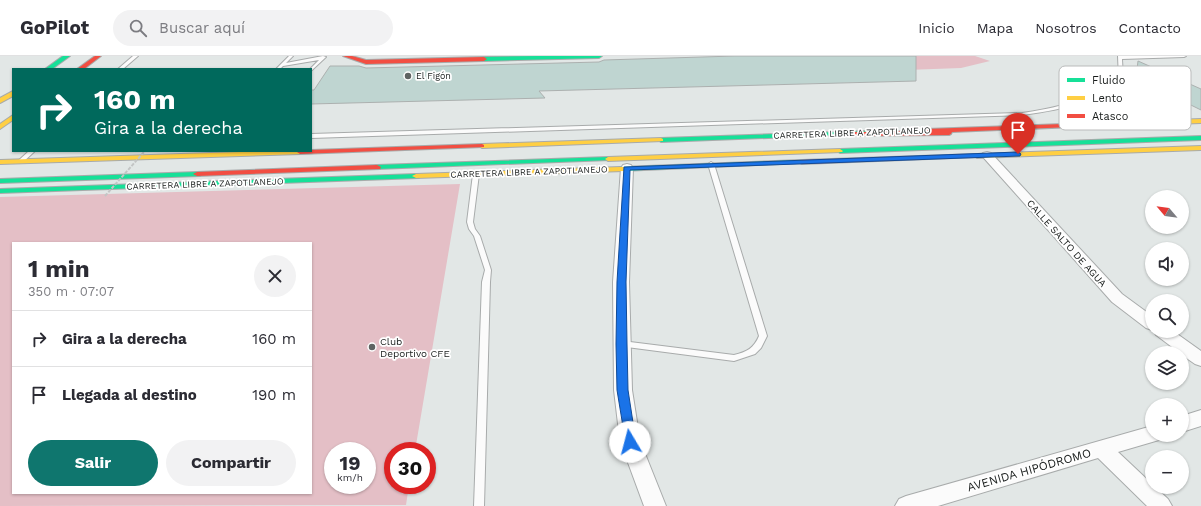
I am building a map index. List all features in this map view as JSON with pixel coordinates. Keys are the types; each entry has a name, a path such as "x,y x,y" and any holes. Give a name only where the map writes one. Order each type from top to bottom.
{"main road":[{"path":"49,68 67,56"},
{"path":"81,68 98,56"},
{"path":"346,56 366,62 599,56"},
{"path":"0,101 12,93"},
{"path":"0,127 12,118"},
{"name":"CARRETERA LIBRE A ZAPOTLANEJO","path":"1191,120 1201,120"},
{"name":"CARRETERA LIBRE A ZAPOTLANEJO","path":"312,150 849,134 1059,126"},
{"name":"CARRETERA LIBRE A ZAPOTLANEJO","path":"1191,129 1201,129"},
{"name":"CARRETERA LIBRE A ZAPOTLANEJO","path":"0,171 1174,130"},
{"path":"849,134 1042,135"},
{"name":"CARRETERA LIBRE A ZAPOTLANEJO","path":"0,181 1201,138"},
{"name":"CARRETERA LIBRE A ZAPOTLANEJO","path":"0,191 711,164 1201,148"},
{"name":"CARRETERA LIBRE A ZAPOTLANEJO","path":"0,162 230,152"}],"street":[{"name":"CALLE SALTO DE AGUA","path":"988,155 1117,298 1145,319"},
{"path":"627,168 621,282 623,390 630,442 655,506"},
{"path":"1171,338 1201,360"},
{"path":"1189,422 1201,418"},
{"name":"AVENIDA HIPÓDROMO","path":"915,505 1145,436"},
{"path":"1102,449 1162,506"}],"lane":[{"path":"121,68 136,56"},
{"path":"280,68 291,56"},
{"path":"1121,57 1184,56"},
{"path":"284,65 324,57"},
{"path":"312,69 324,57"},
{"path":"312,136 1022,114 1059,107"},
{"path":"20,162 31,152"},
{"path":"622,344 734,358 749,355 758,347 763,336 711,164"},
{"path":"476,174 470,222 472,229 477,236 488,270 486,282 479,506"}],"path":[{"path":"104,196 144,152"}],"shaded area":[{"path":"864,56 975,56 990,61 961,68 879,71"},
{"name":"Club Deportivo CFE","path":"460,184 417,442 384,442 384,494 408,494 406,505 0,506 0,197"}],"building":[{"path":"735,56 916,56 916,81 539,91 545,98 312,104 312,90 314,90 330,66 359,66 366,68 599,62 604,60"},
{"path":"1138,61 1149,66 1137,66"},
{"path":"1191,85 1201,89 1201,110 1191,105"}],"traffic: fast":[{"path":"49,68 67,56"},
{"path":"484,59 599,56"},
{"path":"661,140 869,133"},
{"path":"840,151 1201,138"},
{"path":"377,167 608,159"},
{"path":"621,169 802,162"},
{"path":"0,181 197,174"},
{"path":"0,191 416,176"}],"traffic: slow":[{"path":"0,101 12,94"},
{"path":"0,127 12,118"},
{"path":"1191,121 1201,121"},
{"path":"482,146 661,140"},
{"path":"977,156 1201,148"},
{"path":"608,159 840,151"},
{"path":"0,162 300,152"},
{"path":"416,176 621,169"}],"traffic: jam":[{"path":"81,68 98,56"},
{"path":"346,56 366,62 484,59"},
{"path":"926,131 1059,126"},
{"path":"849,134 949,133"},
{"path":"312,152 482,146"},
{"path":"802,162 977,156"},
{"path":"197,174 377,167"}],"place":[{"name":"El Figón","path":"408,76"},
{"name":"Club Deportivo CFE","path":"372,347"}],"route":[{"path":"630,442 623,390 621,282 627,168 1018,154"}]}
